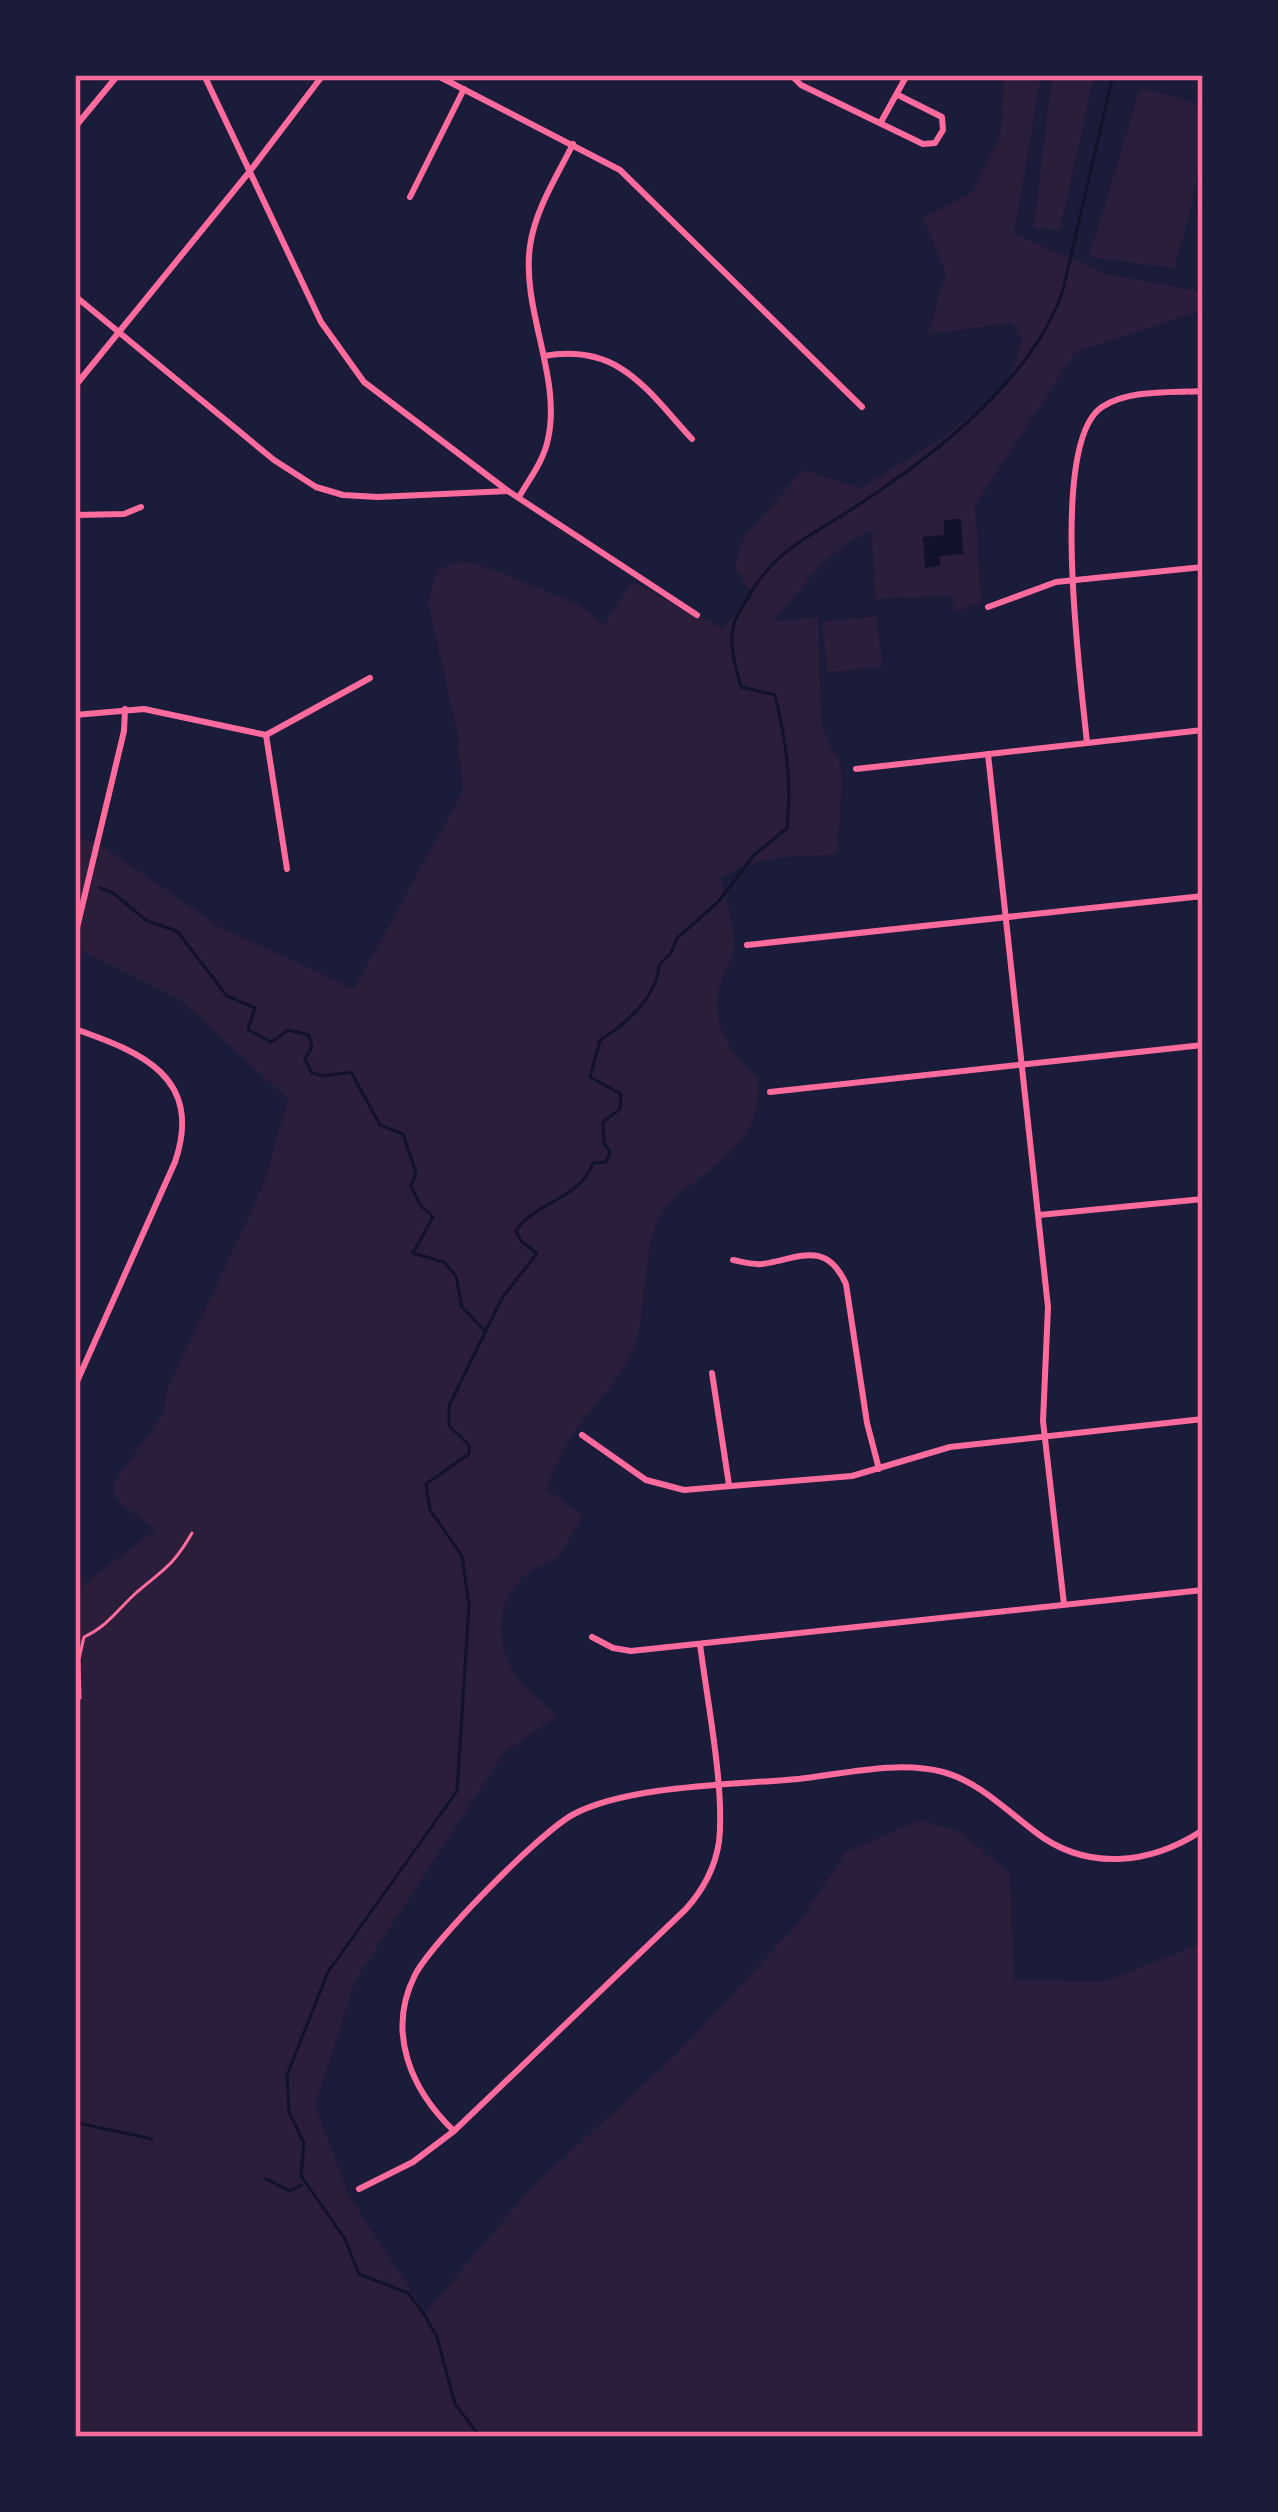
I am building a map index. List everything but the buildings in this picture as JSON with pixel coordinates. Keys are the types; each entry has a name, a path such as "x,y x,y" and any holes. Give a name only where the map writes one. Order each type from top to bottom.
{"street":[{"path":"75,127 118,75"},
{"path":"204,75 322,322 347,363 383,399 508,491 697,615"},
{"path":"75,386 323,75"},
{"path":"436,75 605,160 634,182 862,407"},
{"path":"791,75 800,85 923,144 935,142 944,130 943,117 898,95"},
{"path":"881,122 908,75"},
{"path":"410,197 464,89"},
{"path":"519,496 549,435 531,297 530,248 538,214 574,144"},
{"path":"75,296 274,460 316,487 378,497 508,491"},
{"path":"542,356 583,352 614,362 692,439"},
{"path":"1088,743 1070,512 1079,442 1087,423 1115,400 1203,391"},
{"path":"75,515 124,514 141,507"},
{"path":"988,608 1048,584 1203,567"},
{"path":"75,715 125,709 170,713 266,735 370,678"},
{"path":"75,936 124,731 125,709"},
{"path":"856,769 1203,730"},
{"path":"266,735 287,869"},
{"path":"988,754 1048,1307 1042,1382 1064,1604"},
{"path":"747,945 1203,896"},
{"path":"75,1029 153,1063 175,1092 182,1129 175,1162 75,1386"},
{"path":"770,1092 1203,1045"},
{"path":"1039,1216 1203,1199"},
{"path":"733,1260 754,1264 809,1254 839,1270 846,1284 867,1423 879,1469"},
{"path":"712,1373 729,1485"},
{"path":"582,1435 636,1475 684,1490 841,1478 950,1447 1203,1419"},
{"path":"592,1637 631,1651 1203,1590"},
{"path":"359,2189 413,2162 454,2131 696,1898 714,1864 719,1841 700,1644"},
{"path":"454,2131 425,2099 406,2055 406,1998 425,1959 546,1834 574,1814 613,1800 893,1768 932,1770 974,1785 1056,1846 1105,1860 1156,1854 1203,1830"}],"path":[{"path":"80,1698 84,1637 104,1628 137,1592 169,1570 192,1533"}],"shaded area":[{"path":"1005,75 1041,75 1014,234 1107,274 1203,292 1203,310 1075,352 975,505 981,602 955,613 951,596 876,599 871,531 829,558 773,622 818,617 821,722 839,759 842,781 837,854 762,861 721,878 734,943 719,988 717,1014 731,1049 757,1077 757,1102 743,1139 659,1218 632,1352 570,1439 546,1489 583,1516 557,1559 525,1575 506,1600 501,1631 510,1666 525,1687 557,1715 503,1754 355,1981 315,2105 348,2194 425,2313 532,2187 680,2051 799,1922 846,1852 920,1820 961,1832 1010,1874 1014,1980 1103,1982 1203,1943 1203,2437 75,2437 75,1591 155,1530 115,1498 114,1483 163,1414 168,1387 266,1177 288,1099 179,999 75,947 75,836 99,844 220,927 354,989 463,792 457,731 428,600 438,569 465,561 491,569 580,605 604,625 632,582 722,628 753,596 735,568 744,537 803,470 860,488 946,436 1009,383 1022,340 1012,323 928,334 946,273 923,218 972,193 1000,135"},
{"path":"1052,75 1094,75 1060,230 1034,228"},
{"path":"1140,89 1179,97 1203,109 1194,190 1174,268 1089,257"},
{"path":"961,519 963,554 940,556 940,566 925,568 923,537 944,535 944,520"},
{"path":"877,616 882,667 827,672 822,622"}],"waterway":[{"path":"480,2437 455,2404 437,2337 424,2314 408,2293 359,2274 345,2239 301,2176 304,2143 289,2112 287,2075 328,1972 457,1791 469,1605 462,1556 430,1510 426,1484 469,1454 469,1445 449,1426 449,1406 502,1298 537,1253 516,1231 534,1213 578,1185 593,1163 606,1162 610,1152 604,1143 603,1122 620,1109 621,1094 590,1077 600,1040 646,999 659,965 677,938 719,901 754,855 787,828 787,761 775,695 741,687 732,647 736,618 780,557 943,443 1003,387 1028,356 1063,290 1113,75"},
{"path":"100,888 147,921 177,931 227,996 255,1008 248,1030 271,1042 288,1030 309,1035 312,1047 305,1059 312,1073 351,1072 380,1125 403,1134 416,1173 411,1186 420,1205 433,1217 413,1253 444,1262 456,1276 462,1307 485,1331"},
{"path":"78,2123 152,2139"},
{"path":"266,2179 290,2191 302,2185"}]}
